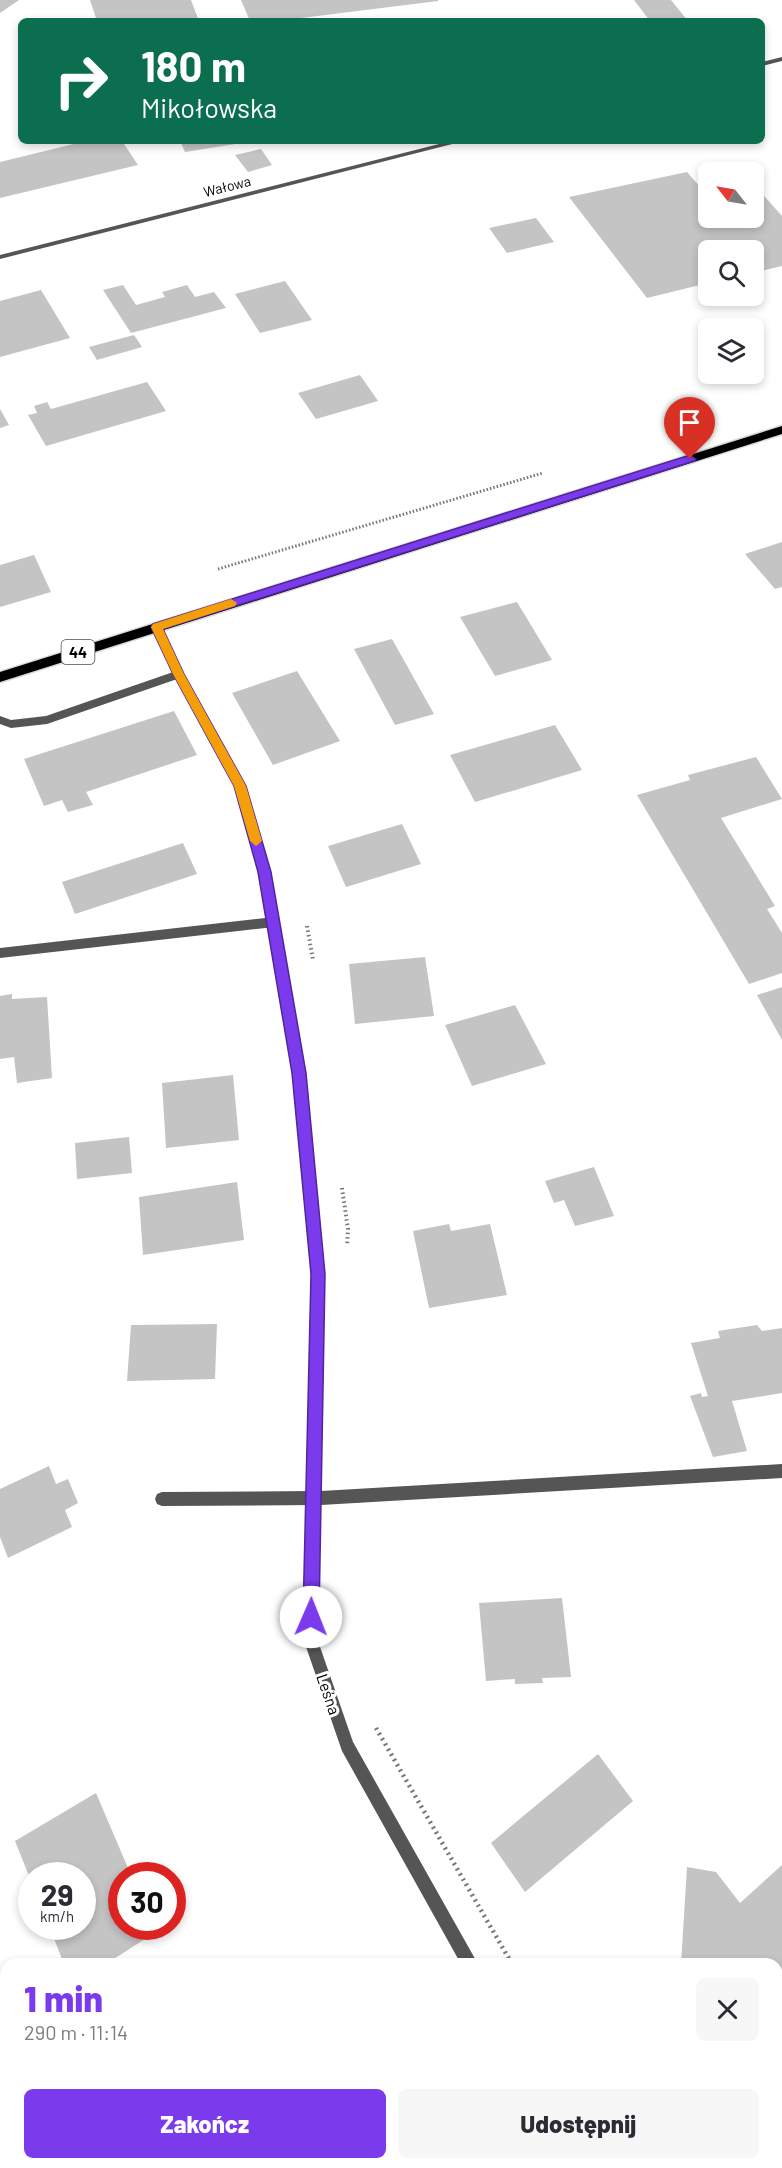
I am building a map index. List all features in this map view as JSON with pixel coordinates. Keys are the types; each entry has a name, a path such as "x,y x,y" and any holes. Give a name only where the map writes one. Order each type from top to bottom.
{"main road":[{"name":"44","path":"0,676 782,430"}],"street":[{"path":"765,63 782,59"},
{"name":"Wałowa","path":"0,257 448,144"},
{"name":"Leśna","path":"157,627 179,674 240,786 265,872 299,1073 318,1274 310,1641 347,1746 467,1958"},
{"path":"0,720 11,724 47,720 179,674"},
{"path":"0,953 274,922"},
{"path":"162,1499 314,1498 782,1471"}],"path":[{"path":"218,569 547,472"}],"building":[{"path":"0,0 19,0 0,13"},
{"path":"90,0 191,0 198,18 96,18"},
{"path":"241,0 438,0 301,18 249,18"},
{"path":"634,0 671,0 686,18 648,18"},
{"path":"74,144 124,144 138,165 0,198 0,162"},
{"path":"181,144 235,144 185,152"},
{"path":"261,149 272,165 248,172 235,155"},
{"path":"687,172 698,185 698,228 764,228 764,196 782,216 782,266 764,270 764,240 698,240 698,285 647,298 569,197"},
{"path":"536,218 554,242 507,253 489,228"},
{"path":"285,281 312,320 260,333 235,294"},
{"path":"123,285 136,305 165,297 162,292 187,285 195,297 214,292 226,308 131,333 103,290"},
{"path":"41,290 70,338 0,357 0,301"},
{"path":"134,335 142,347 97,360 89,347"},
{"path":"360,375 378,401 316,419 298,393"},
{"path":"147,382 166,411 46,446 28,415 37,413 34,406 47,402 51,409"},
{"path":"0,409 9,425 0,428"},
{"path":"782,542 782,587 775,589 745,554"},
{"path":"34,555 51,592 0,607 0,565"},
{"path":"517,602 552,660 495,676 460,617"},
{"path":"392,639 434,714 395,725 354,649"},
{"path":"297,671 340,741 273,765 232,693"},
{"path":"174,711 197,755 86,792 93,805 68,812 62,800 44,806 24,759"},
{"path":"555,725 582,770 475,802 450,755"},
{"path":"756,757 782,799 721,818 775,906 767,909 782,933 782,973 749,984 637,795 690,780 688,775"},
{"path":"402,824 421,864 346,887 328,846"},
{"path":"183,843 197,874 75,914 62,882"},
{"path":"425,957 434,1016 355,1024 349,964"},
{"path":"782,987 782,1040 757,995"},
{"path":"12,994 12,999 47,997 52,1078 17,1083 14,1057 0,1059 0,996"},
{"path":"515,1005 546,1064 472,1086 445,1025"},
{"path":"233,1075 239,1140 166,1148 162,1083"},
{"path":"129,1137 132,1173 77,1179 75,1143"},
{"path":"594,1167 614,1216 575,1226 564,1200 554,1203 545,1181"},
{"path":"237,1182 244,1240 143,1255 139,1197"},
{"path":"449,1224 451,1231 490,1224 507,1295 429,1308 413,1231"},
{"path":"217,1324 215,1379 127,1381 131,1325"},
{"path":"757,1325 762,1331 782,1328 782,1393 732,1401 747,1451 713,1457 690,1396 701,1393 702,1397 708,1396 691,1343 720,1338 718,1331"},
{"path":"49,1466 56,1484 68,1479 78,1503 65,1510 72,1527 8,1558 0,1537 0,1489"},
{"path":"562,1598 571,1677 542,1678 543,1683 515,1684 515,1679 486,1681 479,1603"},
{"path":"598,1754 633,1801 525,1892 491,1843"},
{"path":"96,1793 125,1862 108,1862 108,1940 144,1940 115,1958 62,1958 55,1940 96,1940 96,1862 23,1862 15,1841"},
{"path":"782,1865 782,1958 681,1958 687,1867 716,1872 740,1903"}],"slow traffic":[{"path":"231,603 157,627 179,674 240,786 256,841"}],"route":[{"path":"311,1617 318,1274 299,1073 265,872 240,786 179,674 157,627 690,459"}]}
